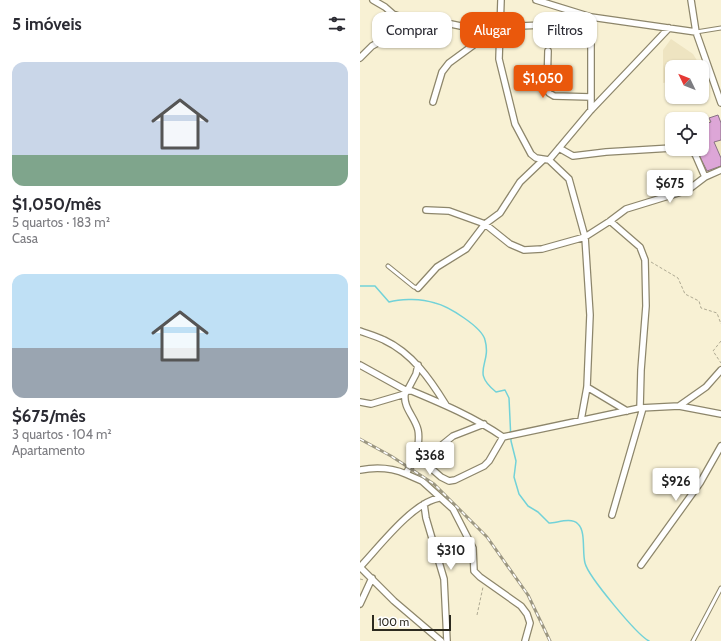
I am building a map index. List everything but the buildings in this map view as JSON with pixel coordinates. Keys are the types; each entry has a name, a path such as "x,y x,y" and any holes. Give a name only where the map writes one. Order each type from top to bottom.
{"street":[{"path":"373,0 391,12"},
{"path":"500,12 501,0"},
{"path":"536,0 569,12"},
{"path":"691,0 696,32 721,103"},
{"path":"597,21 696,32"},
{"path":"418,288 437,267 466,249 485,224 500,213 520,182 559,148 591,110 669,28"},
{"path":"360,58 372,46"},
{"path":"433,102 442,72 449,63 470,48"},
{"path":"499,48 499,59 515,124 531,154 536,158 546,160 569,179 585,238 590,315 587,387 581,420"},
{"path":"591,48 591,110"},
{"path":"548,51 547,88 549,93 554,96 591,97"},
{"path":"559,148 573,156 606,152 665,148"},
{"path":"696,156 705,177"},
{"path":"426,210 448,211 485,224 510,244 524,250 542,249 585,238 626,209 688,190 705,177 721,170"},
{"path":"610,221 640,247 645,260 646,306 640,370 642,408 612,515"},
{"path":"361,333 384,340 418,365 427,374 446,405"},
{"path":"360,365 406,393"},
{"path":"418,365 416,374 406,393 407,408 417,428 420,441 418,455 423,457 441,477 449,481 455,480 484,466 505,437"},
{"path":"679,406 706,387 721,370"},
{"path":"587,387 627,411"},
{"path":"360,402 371,404 412,391 446,405 484,424 505,437 642,408 679,406 721,414"},
{"path":"406,474 409,468 453,436 484,424"},
{"path":"641,565 700,483 721,446"},
{"path":"360,470 370,468 395,470 422,481 439,498 446,501 453,509 473,548 474,571 484,580 521,606 527,614 530,623 525,641"},
{"path":"439,498 431,499 395,527 360,567 394,601 442,641"},
{"path":"424,504 426,518 444,579 447,641"},
{"path":"360,604 372,578"}],"lane":[{"path":"696,32 721,28"},
{"path":"388,266 414,287 418,288"},
{"path":"693,641 721,588"}],"path":[{"path":"645,260 678,278 685,294 699,301 701,308 717,313 721,324"},
{"path":"721,341 713,351 721,363"},
{"path":"477,615 484,580"}],"shaded area":[{"path":"671,39 693,54 697,60 665,60 665,83 663,83 663,50"},
{"path":"718,115 721,123 721,166 706,172 699,156 709,156 709,118"}],"waterway":[{"path":"360,286 375,286 389,302 400,300 418,300 441,305 464,318 483,335 486,349 483,368 484,379 496,392 505,390 509,398 511,441 516,461 514,477 519,494 528,506 538,512 549,523 572,521 578,524 582,532 584,558 588,570 603,592 624,617 649,641"}],"railway":[{"path":"360,439 391,456 434,484 487,537 528,595 550,641"}]}
